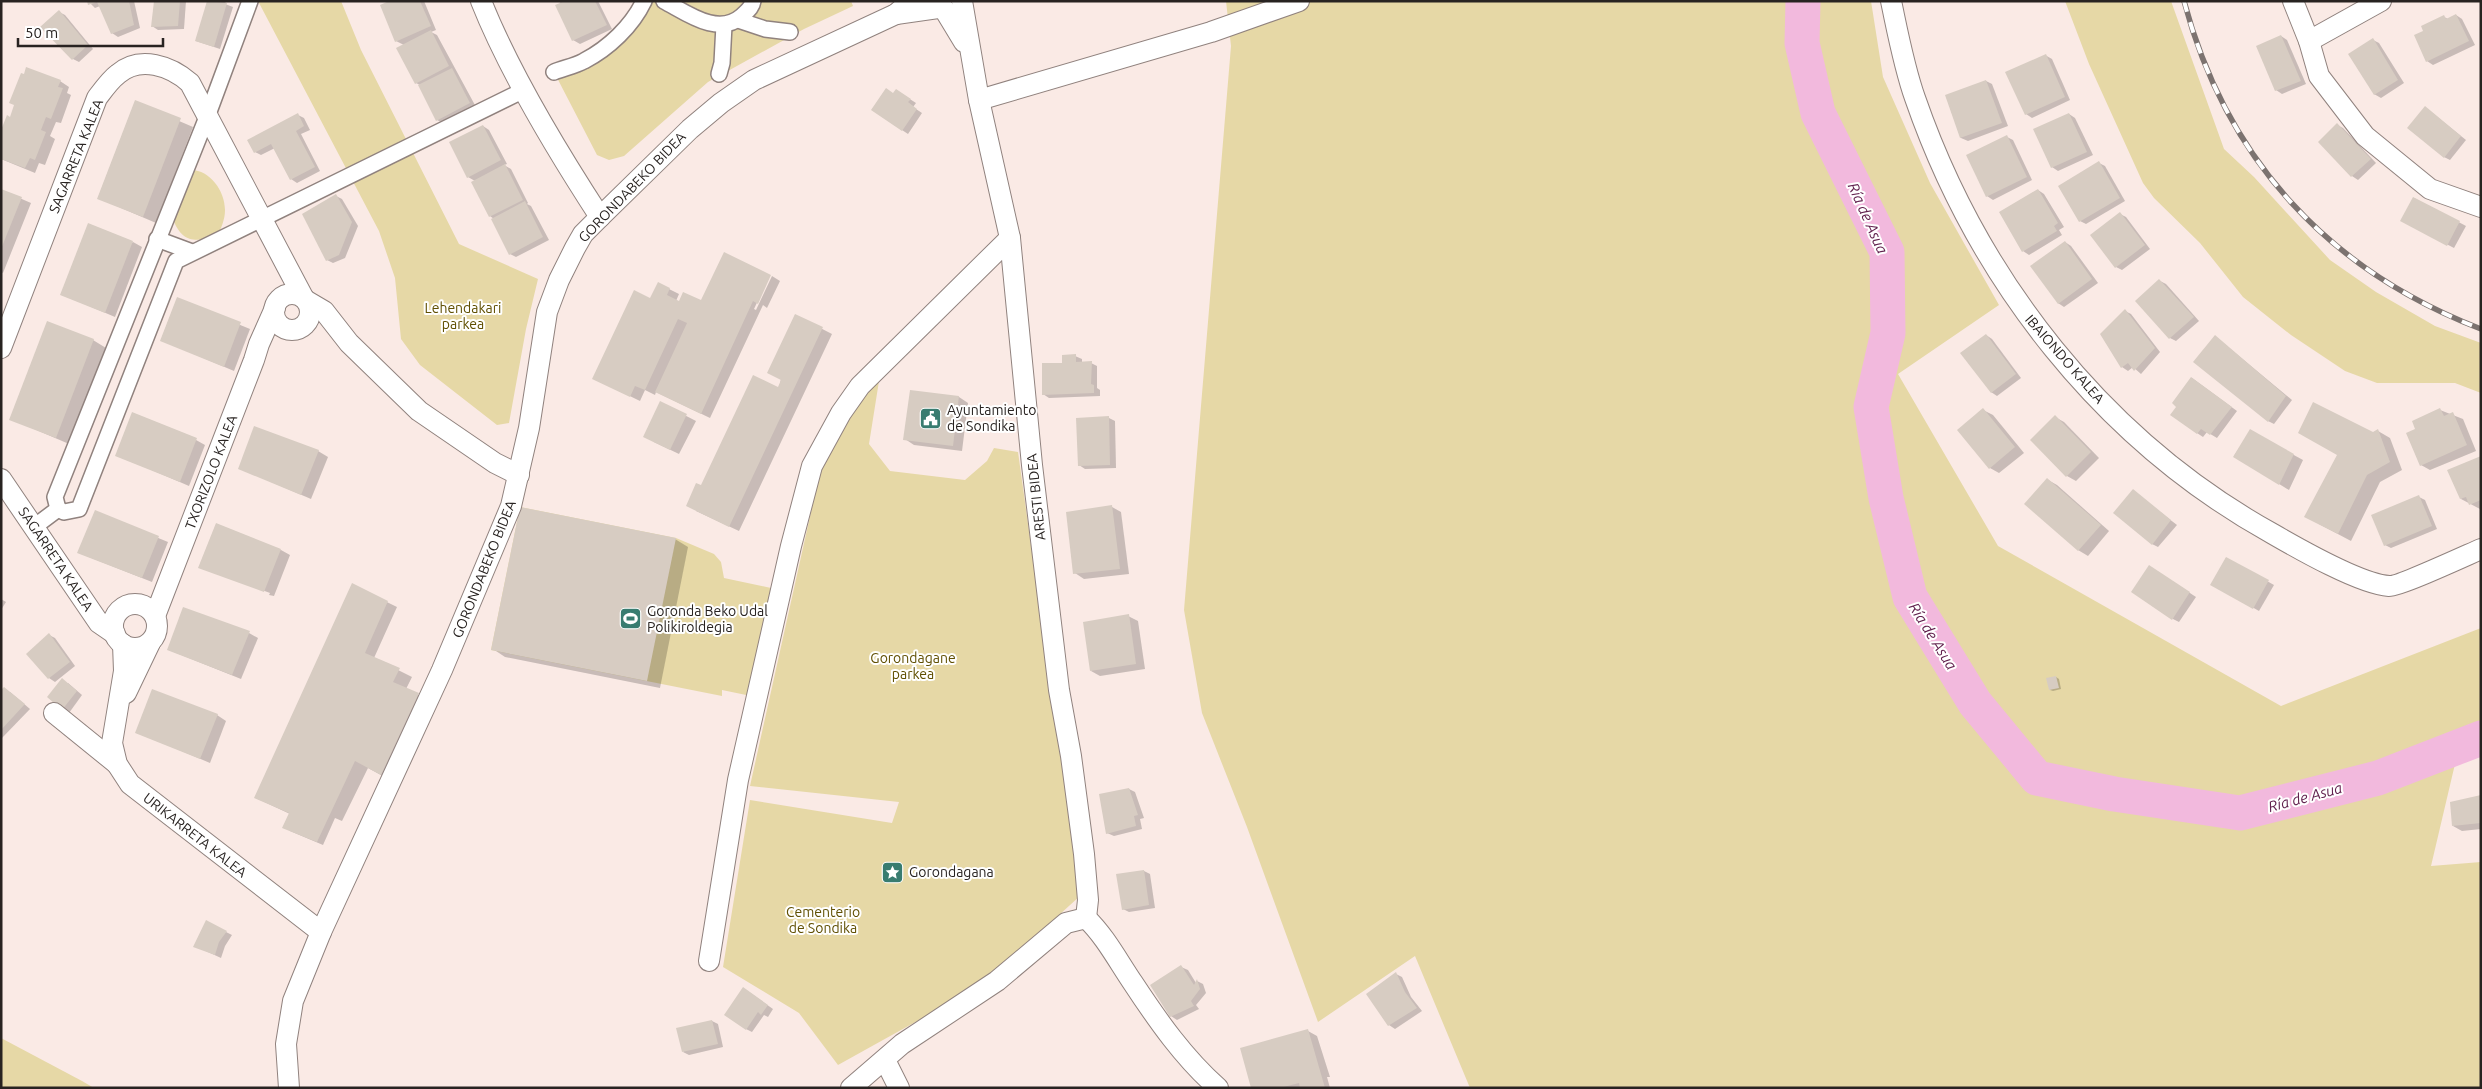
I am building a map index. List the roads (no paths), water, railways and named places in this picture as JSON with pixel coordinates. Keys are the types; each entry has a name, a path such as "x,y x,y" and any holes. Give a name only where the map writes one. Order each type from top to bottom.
{"street":[{"path":"58,509 56,497 207,117 250,1"},
{"path":"481,1 513,68 568,166 600,217"},
{"path":"554,72 584,62 616,38 637,17 644,1"},
{"path":"664,1 704,22 731,22 790,32"},
{"path":"719,74 731,22 752,7 753,1"},
{"path":"979,100 1211,32 1299,1"},
{"name":"IBAIONDO KALEA","path":"1891,1 1914,97 1940,164 1960,206 2010,291 2068,366 2129,431 2181,473 2225,505 2301,550 2354,575 2390,586 2481,549"},
{"path":"2293,1 2309,41 2320,76 2365,136 2430,189 2481,207"},
{"path":"2309,41 2381,1"},
{"name":"GORONDABEKO BIDEA","path":"289,1088 286,1044 293,1001 321,932 442,670 511,506 530,428 547,312 559,280 583,234 690,128 754,80 904,8 946,4"},
{"name":"ARESTI BIDEA","path":"946,4 968,48 1010,238 1032,465 1056,670 1084,854 1088,900 1086,918"},
{"name":"SAGARRETA KALEA","path":"1,348 97,98 118,73 138,64 168,67 190,83 261,221 305,299"},
{"path":"58,509 64,512 79,509 176,261 261,221 516,94"},
{"path":"708,961 738,780 791,546 812,466 840,413 860,386 1010,238"},
{"path":"157,239 192,252"},
{"path":"349,343 338,336 296,329 276,320 275,308 277,303 286,295 298,295 324,311 349,343 419,411 495,463 519,475"},
{"path":"296,329 310,318 310,306 305,299"},
{"name":"TXORIZOLO KALEA","path":"150,611 168,584 254,360 258,344 275,308"},
{"name":"TXORIZOLO KALEA","path":"254,360 262,350 296,329"},
{"name":"SAGARRETA KALEA","path":"1,479 99,623 119,639"},
{"path":"34,527 58,509"},
{"path":"130,605 150,611 157,630 150,643 136,648 119,639 113,627 118,613 130,605"},
{"name":"URIKARRETA KALEA","path":"119,639 124,671 112,743 117,764 130,784 321,932"},
{"name":"URIKARRETA KALEA","path":"116,712 150,643"},
{"path":"54,713 117,764"},
{"path":"851,1088 902,1044 997,981 1066,923 1086,918 1098,929 1147,1005 1187,1059 1218,1088"},
{"path":"885,1060 899,1088"}],"waterway":[{"name":"Ría de Asua","path":"1803,1 1802,43 1818,113 1887,252 1888,333 1871,407 1886,498 1910,597 1975,703 2037,778 2114,794 2240,813 2378,778 2481,738"}],"railway":[{"path":"2184,1 2203,58 2227,111 2256,159 2291,202 2331,241 2376,275 2426,304 2481,329"}],"place":[{"name":"Ayuntamiento de Sondika","path":"931,418"},
{"name":"Goronda Beko Udal Polikiroldegia","path":"631,619"},
{"name":"Gorondagana","path":"893,872"}],"park label":[{"name":"Lehendakari parkea","path":"463,316"},
{"name":"Gorondagane parkea","path":"913,666"},
{"name":"Cementerio de Sondika","path":"823,920"}]}
